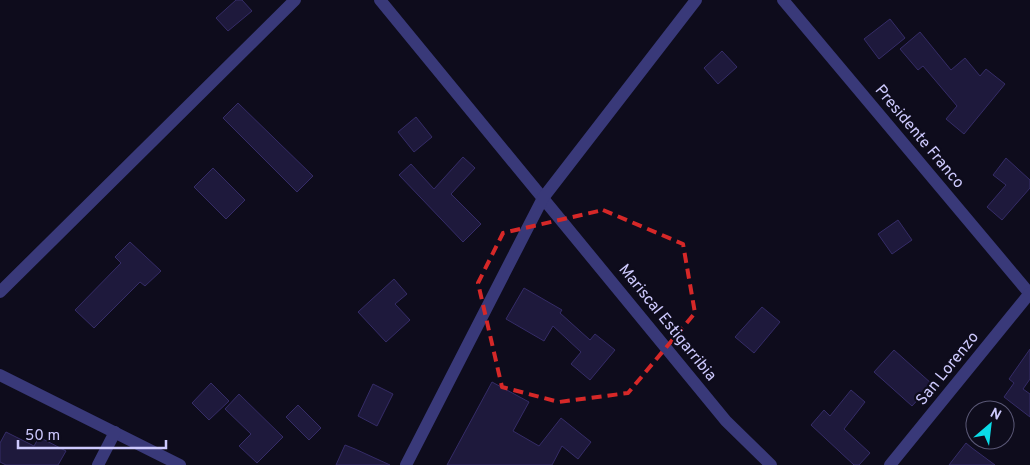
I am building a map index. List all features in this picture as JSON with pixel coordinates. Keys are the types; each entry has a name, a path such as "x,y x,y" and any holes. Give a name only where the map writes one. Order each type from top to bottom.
{"street":[{"path":"0,292 295,0"},
{"name":"Mariscal Estigarribia","path":"380,0 726,421 770,465"},
{"path":"406,465 543,198 696,0"},
{"name":"Presidente Franco","path":"783,0 1030,293"},
{"name":"San Lorenzo","path":"890,465 1030,293"},
{"path":"0,375 180,465"},
{"path":"98,465 115,432"}],"highlighted area":[{"path":"603,210 683,244 695,313 628,393 559,402 502,387 478,283 503,233"}],"building":[{"path":"236,0 242,0 252,11 228,31 216,18"},
{"path":"890,19 905,38 879,59 864,39"},
{"path":"920,32 951,70 965,58 980,76 986,69 1005,84 964,134 946,119 957,106 923,66 918,70 900,49"},
{"path":"722,51 737,67 718,84 704,68"},
{"path":"238,103 313,176 297,192 223,118"},
{"path":"416,117 432,137 414,152 398,132"},
{"path":"463,157 475,168 451,194 481,224 463,242 399,175 411,164 434,189"},
{"path":"1006,158 1030,180 1030,188 1002,220 987,207 1006,185 993,175"},
{"path":"213,168 245,200 226,219 194,187"},
{"path":"898,220 912,240 892,254 878,234"},
{"path":"130,242 161,271 145,286 140,282 94,328 75,310 121,263 115,257"},
{"path":"394,279 407,294 395,304 410,320 386,342 358,312"},
{"path":"524,288 562,310 560,313 590,340 595,334 615,350 590,380 571,364 581,352 553,326 544,341 506,319"},
{"path":"762,307 780,322 754,353 735,337"},
{"path":"1030,349 1030,379 1023,389 1030,394 1030,417 1015,405 1015,400 1008,400 1004,397 1014,383 1009,379"},
{"path":"894,350 932,384 912,406 874,372"},
{"path":"492,382 529,402 513,431 539,446 561,418 591,442 578,459 562,446 552,465 447,465"},
{"path":"211,383 229,401 209,420 192,403"},
{"path":"373,384 393,394 377,426 358,416"},
{"path":"851,390 865,402 844,429 870,453 859,465 854,465 811,425 824,410 830,416"},
{"path":"239,394 283,437 257,463 239,446 251,434 225,409"},
{"path":"298,405 321,428 309,440 286,417"},
{"path":"6,432 34,446 39,437 66,451 58,465 6,465 0,462 0,443"},
{"path":"965,444 965,450 975,450 995,465 949,465"},
{"path":"345,445 355,449 390,465 336,465"}]}
